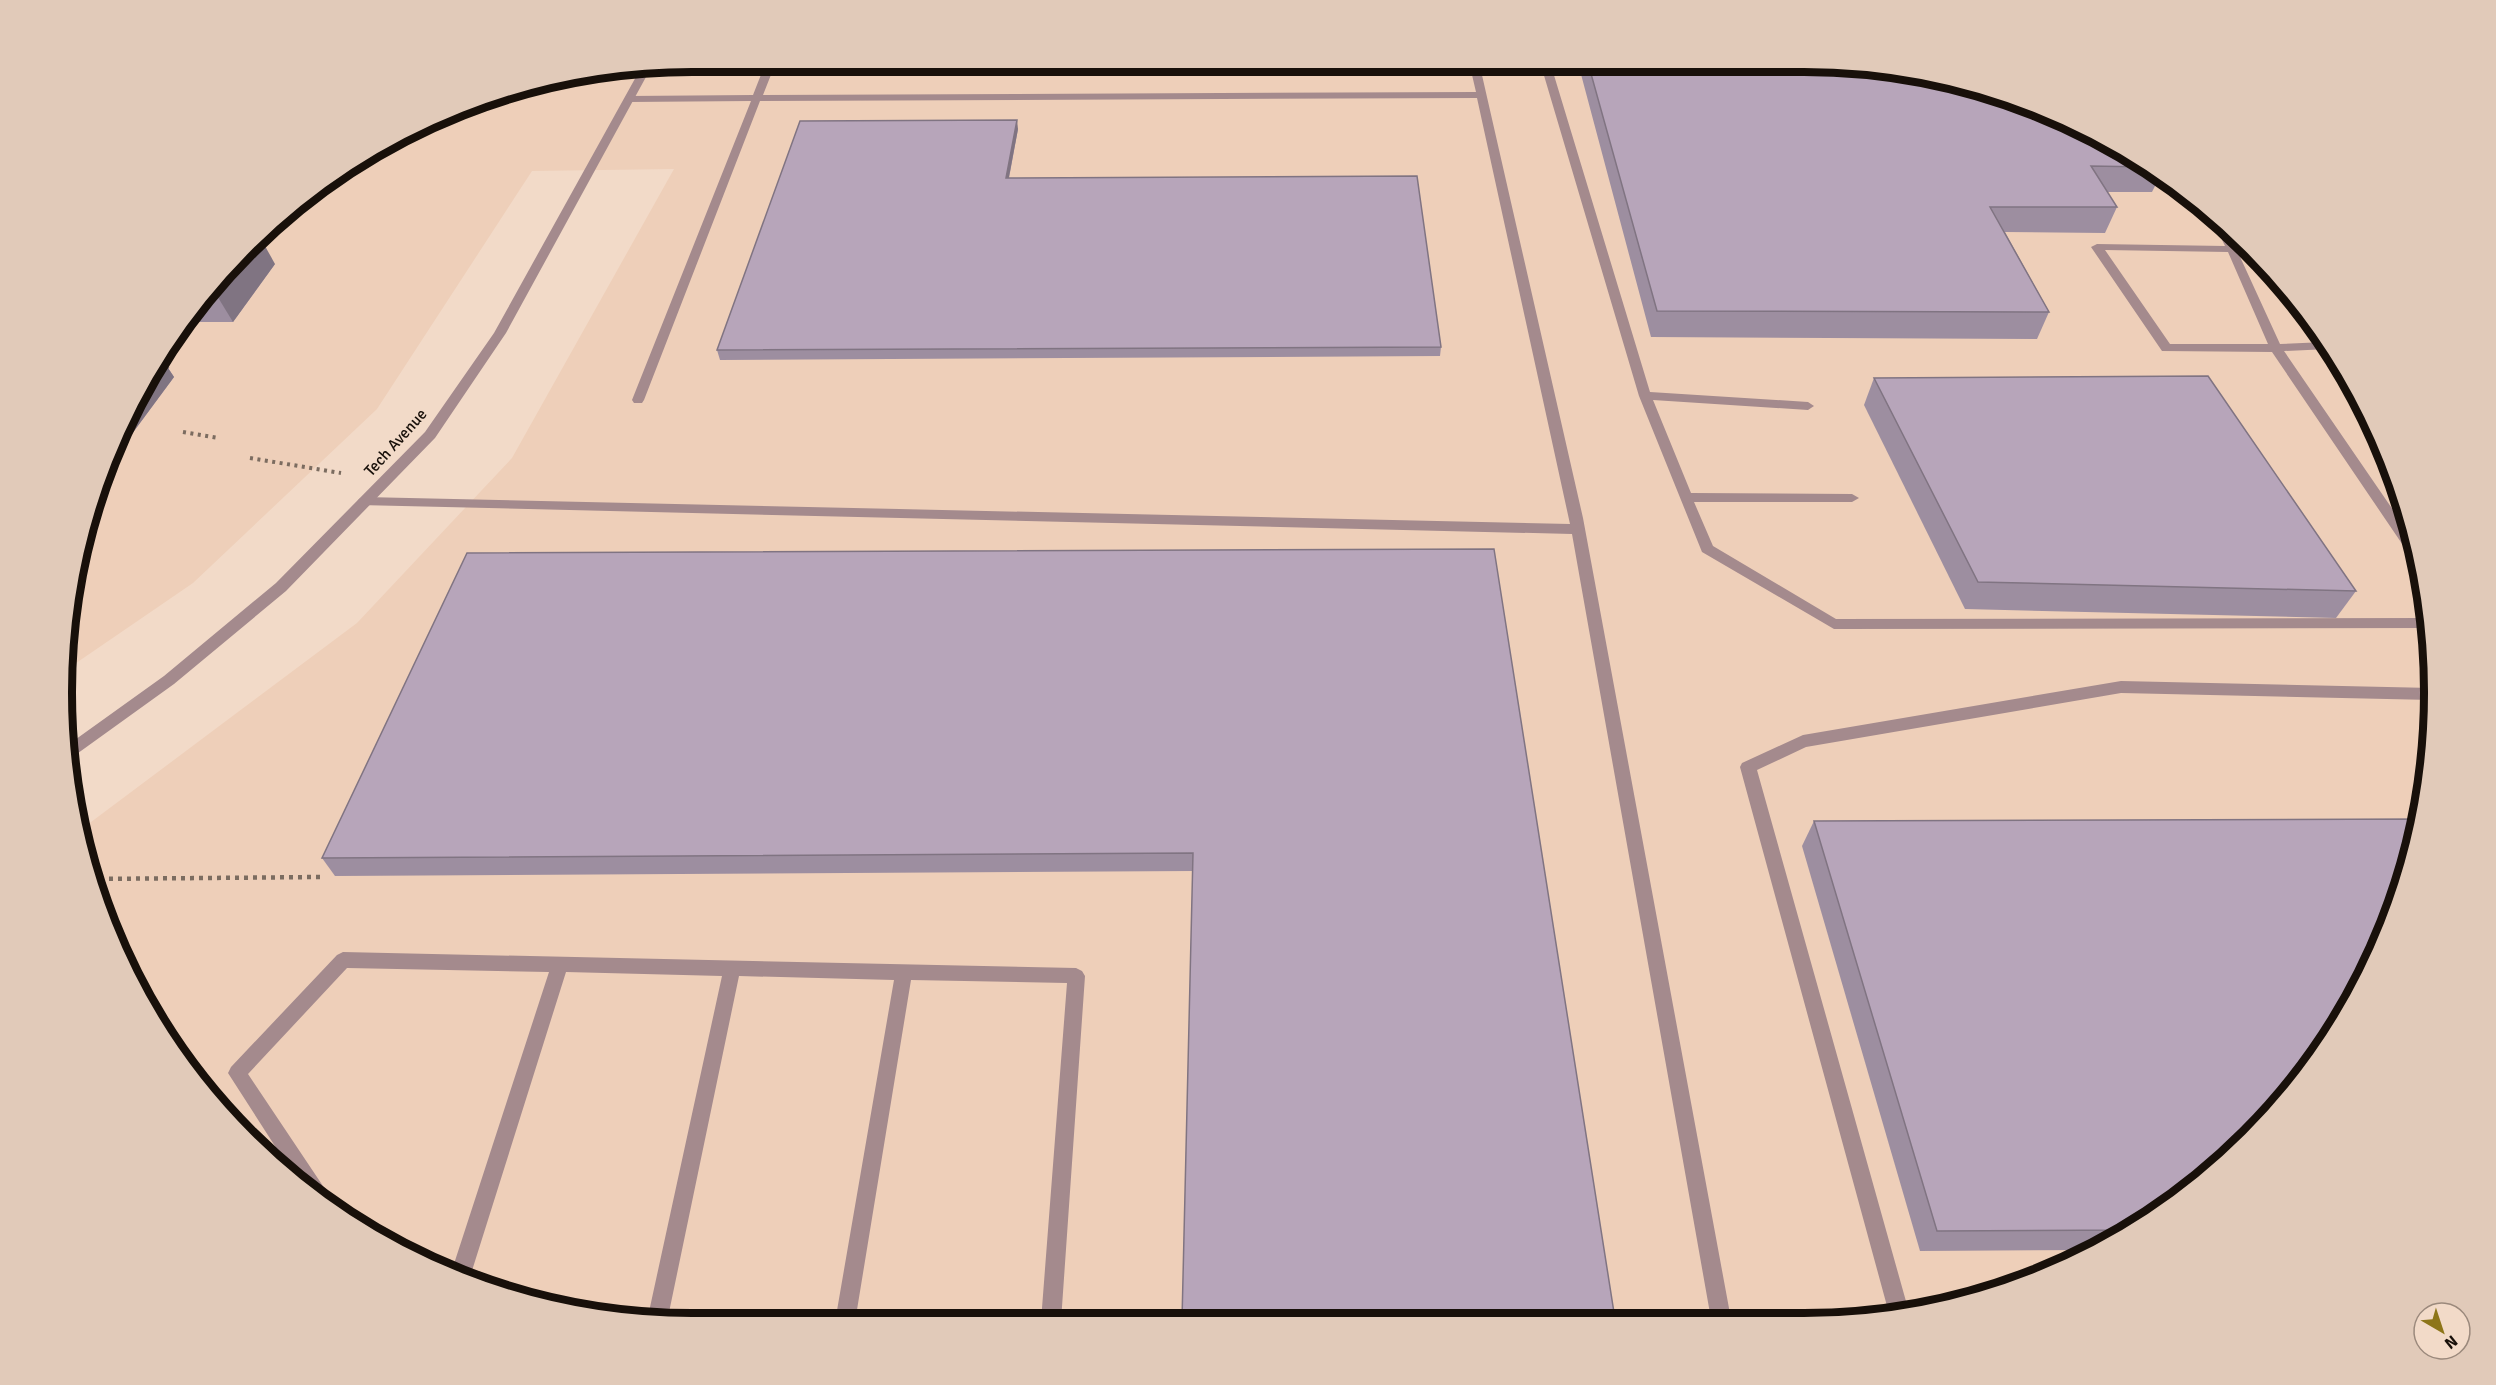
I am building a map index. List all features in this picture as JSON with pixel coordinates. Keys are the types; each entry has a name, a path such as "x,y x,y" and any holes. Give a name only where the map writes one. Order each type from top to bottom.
{"street":[{"path":"638,400 767,72"},
{"path":"1476,72 1578,529 1720,1313"},
{"path":"1548,72 1645,396 1707,549 1834,624 2420,623"},
{"name":"Tech Avenue","path":"75,749 169,680 281,587 430,435 500,333 643,74"},
{"path":"629,99 1482,95"},
{"path":"2228,240 2276,348 2404,536"},
{"path":"2232,249 2097,247 2166,348 2318,346"},
{"path":"1645,396 1808,406"},
{"path":"1685,497 1852,498"},
{"path":"364,502 1578,529"},
{"path":"1897,1306 1748,767 1803,741 2121,687 2424,694"},
{"path":"306,1178 237,1073 343,960 1076,976 1052,1313"},
{"path":"463,1269 560,965"},
{"path":"659,1312 732,968"},
{"path":"847,1313 904,972"}],"path":[{"path":"183,432 219,438"},
{"path":"250,458 385,480"},
{"path":"101,879 321,877"}],"shaded area":[{"path":"692,72 1844,73 1899,80 2063,129 2078,136 2114,155 2181,200 2213,226 2270,283 2296,315 2341,382 2377,455 2391,493 2403,532 2419,612 2423,652 2423,733 2412,814 2403,853 2380,923 2176,1189 2114,1230 2041,1266 2003,1280 1964,1292 1884,1308 1804,1313 652,1312 612,1308 532,1292 455,1266 382,1230 315,1185 283,1159 226,1102 200,1070 155,1003 119,930 105,892 87,825 357,623 512,458 674,169 532,171 377,409 193,583 73,665 77,612 84,571 105,493 119,455 155,382 200,315 254,254 315,200 382,155 455,119 493,105 532,93 612,77"}],"building":[{"path":"1591,72 1844,73 1925,84 1964,93 2041,119 2078,136 2132,167 2091,166 2117,207 1990,207 2049,312 1657,311"},
{"path":"1017,120 1006,178 1417,176 1441,347 717,350 800,121"},
{"path":"164,368 168,368 149,393"},
{"path":"2208,376 2356,591 1978,582 1874,378"},
{"path":"1494,549 1614,1313 1182,1313 1193,853 322,858 467,553"},
{"path":"2411,819 2403,853 2377,930 2341,1003 2296,1070 2270,1102 2213,1159 2181,1185 2114,1230 1937,1231 1814,821"}]}
